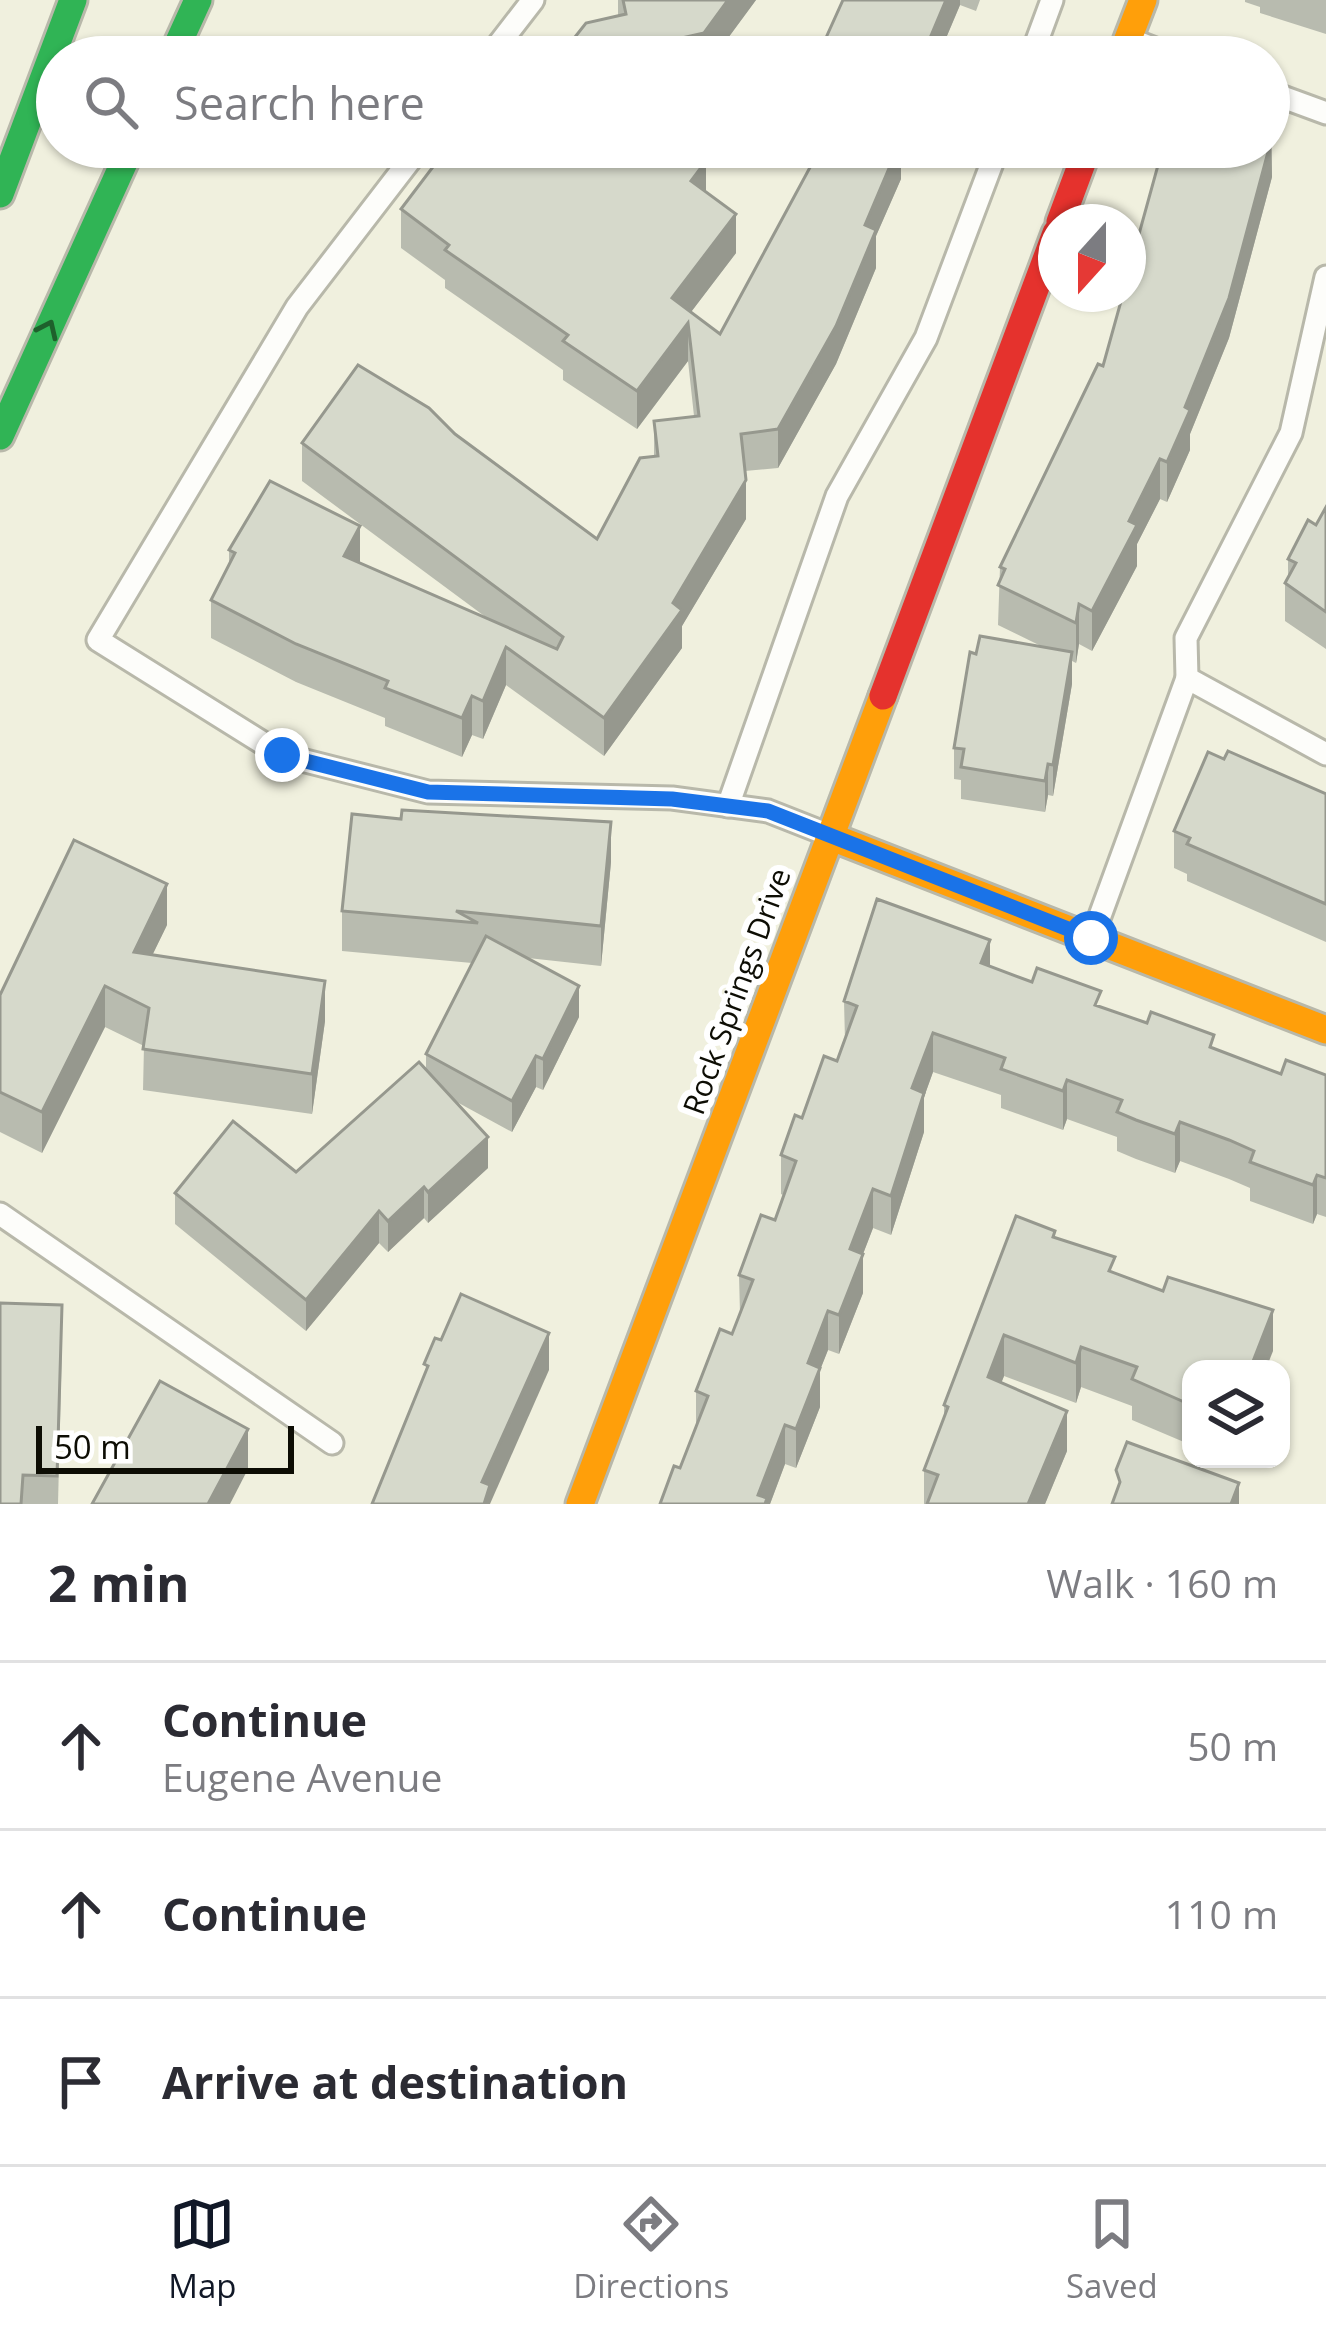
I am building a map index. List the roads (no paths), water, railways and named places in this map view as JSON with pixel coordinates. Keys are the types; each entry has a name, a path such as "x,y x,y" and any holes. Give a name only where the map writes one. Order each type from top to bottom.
{"main road":[{"path":"59,36 73,0"},
{"path":"182,36 198,0"},
{"path":"1130,36 1143,0"},
{"path":"0,194 36,98"},
{"path":"0,436 121,168"},
{"path":"1067,204 1080,168"},
{"name":"Rock Springs Drive","path":"580,1504 1038,280"},
{"path":"830,836 1326,1030"}],"lane":[{"path":"505,36 532,0"},
{"path":"1039,36 1052,0"},
{"path":"1290,100 1326,113"},
{"path":"404,168 297,307 98,640 282,755 428,792 672,799 768,811 830,836"},
{"path":"728,806 836,496 926,338 990,168"},
{"path":"1091,938 1186,678 1186,638 1291,434 1326,277"},
{"path":"1186,678 1326,754"},
{"path":"0,1214 332,1443"}]}
